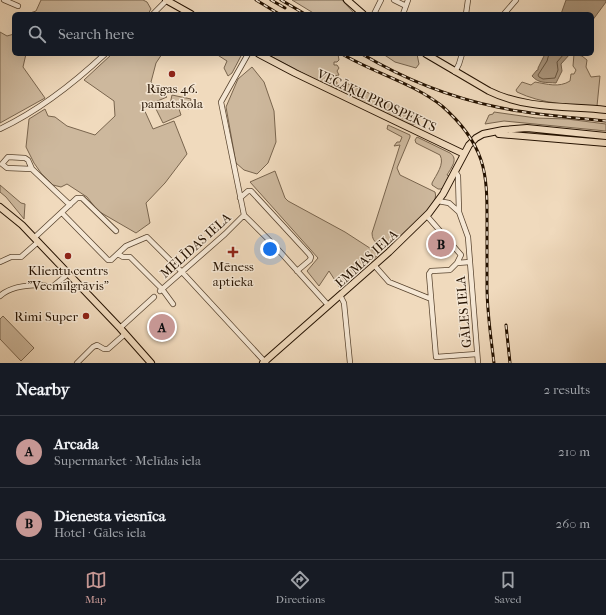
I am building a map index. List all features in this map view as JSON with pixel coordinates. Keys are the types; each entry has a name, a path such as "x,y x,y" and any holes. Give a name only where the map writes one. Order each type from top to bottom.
{"main road":[{"path":"167,0 188,12"},
{"path":"347,0 361,12"},
{"name":"VECĀĶU PROSPEKTS","path":"263,56 294,73 464,154"},
{"path":"429,56 489,91 511,99 541,105 604,110"},
{"name":"EMMAS IELA","path":"265,362 427,216 438,201 469,145 476,138 483,134 503,130 527,128 606,136"},
{"path":"491,133 606,143"},
{"path":"0,207 22,225 120,328 151,363"}],"street":[{"path":"4,0 18,6"},
{"path":"155,12 167,0"},
{"path":"375,12 381,0"},
{"path":"394,0 406,6"},
{"path":"404,12 408,0"},
{"path":"466,12 468,0"},
{"path":"506,12 516,0"},
{"path":"0,128 26,116 46,104 78,79 103,56"},
{"path":"247,56 221,102 244,215 328,305"},
{"path":"455,72 461,56"},
{"path":"32,169 7,168 2,164 8,157 25,158 28,160 32,169 70,205"},
{"name":"GĀLES IELA","path":"455,171 458,176 459,212 468,237 478,363"},
{"path":"240,198 248,191 251,191 309,254 311,257 310,260 297,271"},
{"path":"0,262 11,257 21,257 77,198 82,198 116,231"},
{"path":"438,201 449,203 459,212"},
{"path":"62,213 108,260 111,260 126,246 147,237 182,272 265,362"},
{"name":"MELĪDAS IELA","path":"161,290 225,234 244,215"},
{"path":"427,216 461,255 457,263 450,270 431,271 429,274 436,358 477,354"},
{"path":"118,254 123,257 130,257 173,304"},
{"path":"457,263 470,262"},
{"path":"374,265 389,282 431,298"},
{"path":"0,296 8,290 14,288 40,285 52,287 68,274"},
{"path":"340,295 344,303 350,363"},
{"path":"120,328 154,296"},
{"path":"77,363 95,346 97,345 104,349 108,349 125,334"}],"shaded area":[{"path":"41,0 143,0 147,2 151,9 149,12 33,12 36,11"},
{"path":"292,0 342,0 353,12 312,12"},
{"path":"0,32 7,36 12,35 12,56 26,56 23,67 45,98 0,123"},
{"path":"110,56 161,56 156,63 151,82 167,97 143,107 153,129 174,121 187,154 165,183 146,203 150,223 136,233 98,211 87,197 67,184 61,187 53,185 41,173 26,147 29,119 45,109 48,116 55,117 67,126 95,135 115,116 114,101 84,80"},
{"path":"219,56 241,56 232,73 228,76 224,68 227,61"},
{"path":"271,56 338,56 339,60 334,62 334,65 337,65 339,68 337,71 339,75 334,76 333,79 337,82 336,91"},
{"path":"386,56 417,56 419,64 416,68 395,62"},
{"path":"574,56 582,56 587,60 586,67 591,77 600,76 597,106 546,101 527,96 517,92 516,90 522,82 531,85 535,82 557,85 566,83 570,81 571,74 574,74 576,70 573,66"},
{"path":"252,67 264,82 274,111 276,142 268,163 257,174 244,170 236,163 226,107 238,79"},
{"path":"346,83 416,114 419,118 418,123 413,125 407,123 343,93 341,86"},
{"path":"172,95 191,99 189,109 178,106 181,115 163,123 156,109 170,104"},
{"path":"494,112 536,118 567,119 606,124 606,131 504,121 485,124 489,115 493,114"},
{"path":"388,125 410,135 397,168 400,175 435,192 435,198 432,206 426,214 389,248 377,244 372,236 400,145 394,146 397,142 400,142 402,137 387,129"},
{"path":"417,137 453,155 454,161 447,175 449,176 444,187 441,189 438,189 432,185 441,166 440,155 416,143 415,140"},
{"path":"275,171 285,198 288,201 345,232 379,254 340,288 329,271 319,286 307,271 318,258 250,182"},
{"path":"0,185 21,203 25,204 24,219 0,192"},
{"path":"3,316 34,348 21,361 0,339 0,319"}],"water":[{"path":"566,0 606,0 594,18 594,12 562,12"},
{"path":"544,56 568,56 561,64 562,71 556,83 535,79 532,76"}],"railway":[{"path":"256,0 276,12"},
{"path":"271,0 285,8"},
{"path":"281,0 302,12"},
{"path":"345,56 406,84 431,98 454,117 470,137 478,152 483,167 486,188 487,296 494,363"},
{"path":"366,56 427,86 479,103 552,116 606,121"},
{"path":"506,325 510,363"}],"place":[{"name":"Rīgas 46. pamatskola","path":"172,74"},
{"name":"Dienesta viesnīca","path":"441,244"},
{"name":"Mēness aptieka","path":"233,252"},
{"name":"Klientu centrs \"Vecmīlgrāvis\"","path":"68,256"},
{"name":"Rimi Super","path":"86,316"},
{"name":"Arcada","path":"162,327"}]}
